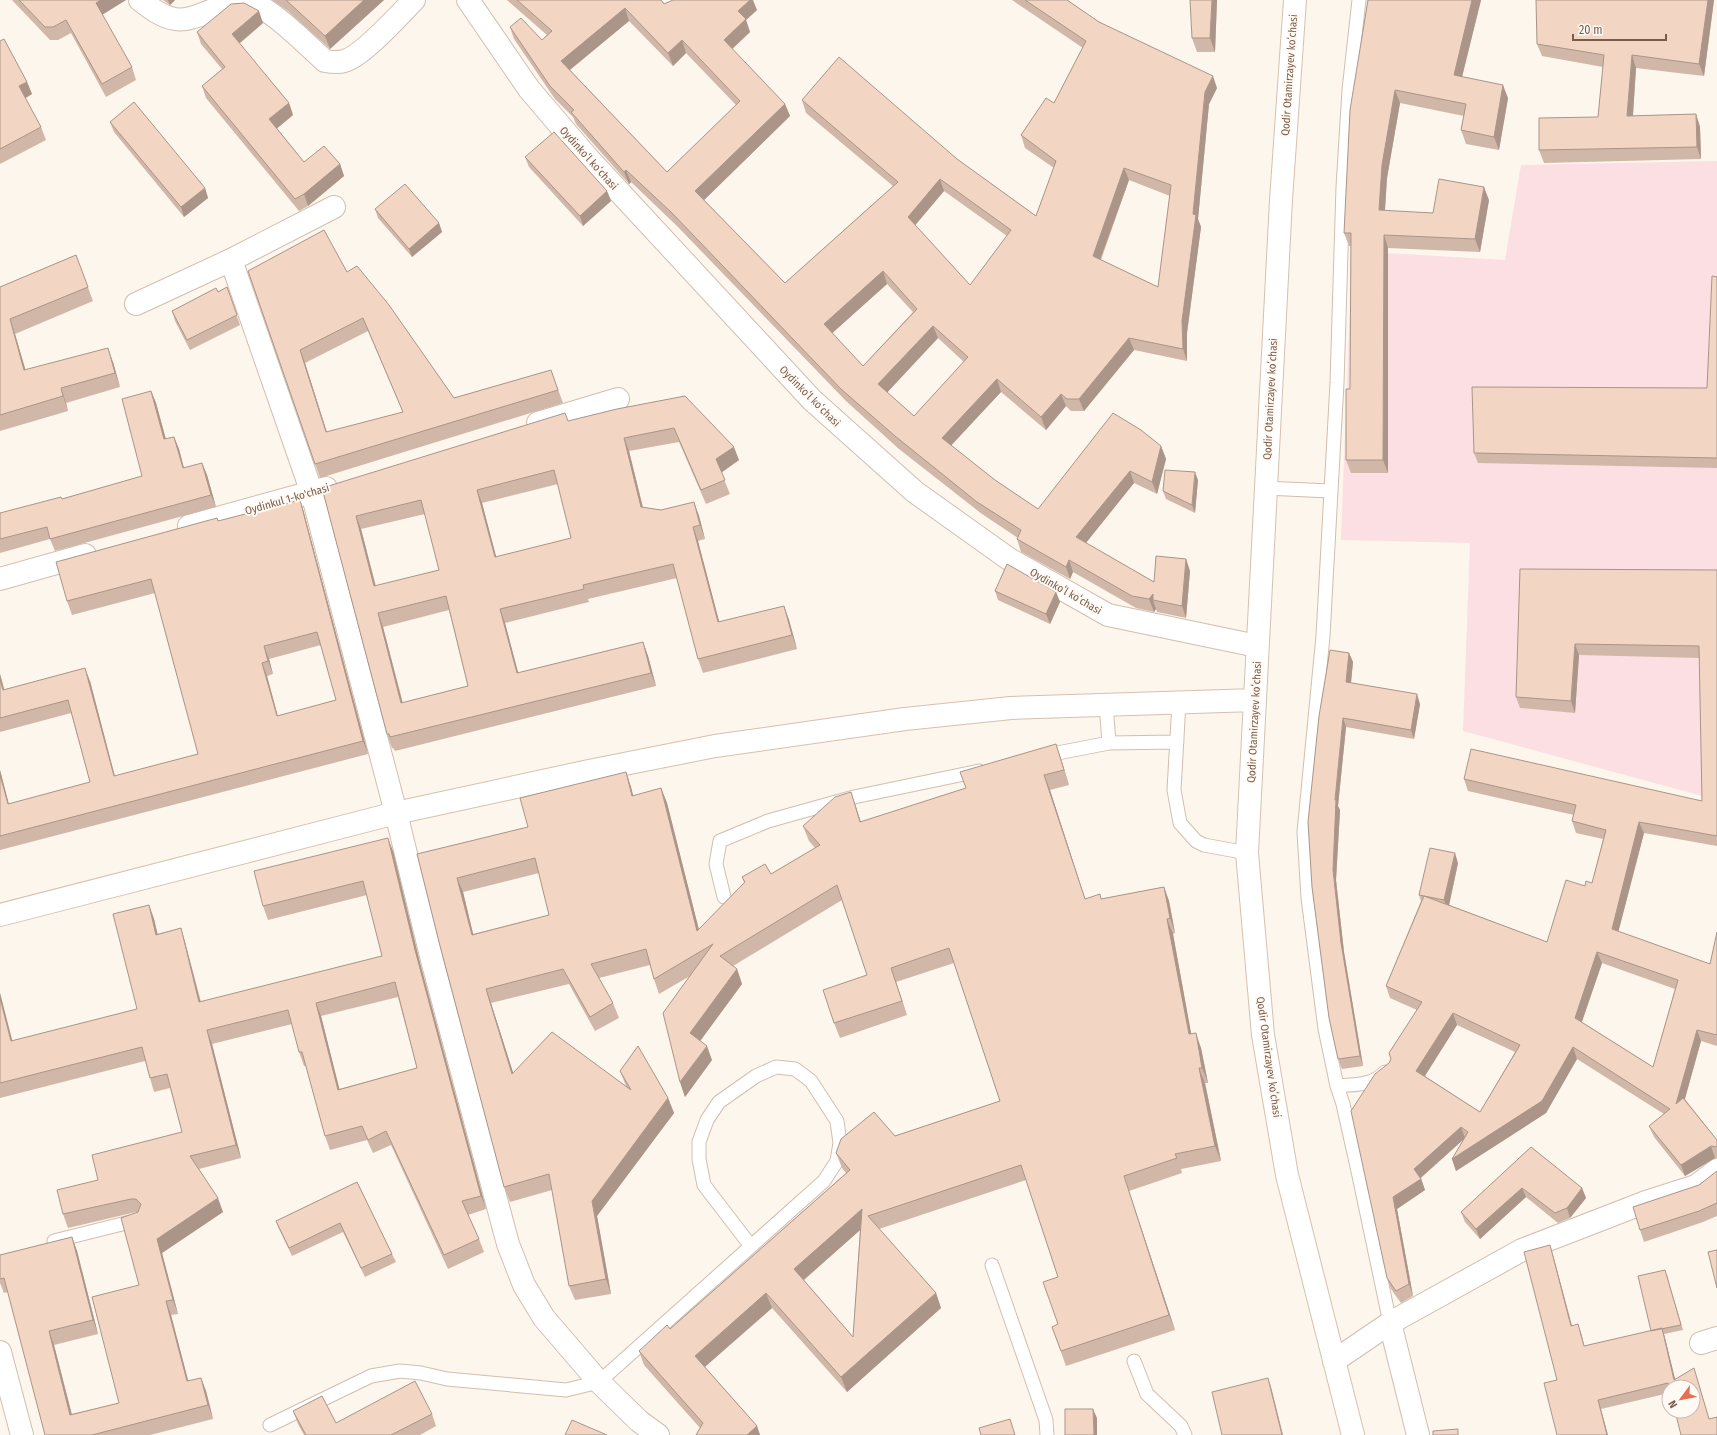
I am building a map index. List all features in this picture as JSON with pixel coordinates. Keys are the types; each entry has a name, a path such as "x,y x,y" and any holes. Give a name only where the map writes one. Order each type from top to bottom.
{"street":[{"path":"140,0 159,14 175,20 232,0 250,2 268,12 325,61 336,62 346,61 364,49 414,0"},
{"name":"Oydinkoʻl koʻchasi","path":"468,0 530,90 587,157 812,400 915,492 1009,559 1108,615 1257,646"},
{"name":"Qodir Otamirzayev koʻchasi","path":"1295,0 1281,200 1247,854 1263,1035 1287,1175 1353,1435"},
{"path":"136,304 230,260 334,207"},
{"path":"230,260 312,493 396,813 432,960 508,1244 524,1285 544,1318 599,1382 640,1421 658,1435"},
{"path":"521,429 618,399"},
{"name":"Oydinkul 1-ko'chasi","path":"173,531 312,493 349,481"},
{"path":"0,579 105,549"},
{"path":"0,914 396,813 588,771 715,746 905,719 1011,708 1255,700"},
{"path":"1334,1361 1390,1323 1522,1250 1646,1202 1696,1186 1717,1170"},
{"path":"1390,1323 1418,1435"},
{"path":"0,1352 22,1435"}],"lane":[{"path":"1360,0 1347,112 1339,283 1338,383 1330,491 1323,636 1304,832 1308,898 1325,1029 1336,1086 1358,1171 1390,1323"},
{"path":"1266,488 1330,491"},
{"path":"1179,702 1174,790 1180,823 1196,841 1204,846 1247,854"},
{"path":"1106,704 1109,743"},
{"path":"1031,759 1109,743 1177,742"},
{"path":"724,897 716,864 720,841 768,821 847,799 994,768"},
{"path":"270,1425 371,1376 400,1371 421,1373 447,1379 566,1390 599,1382 750,1245 824,1181 837,1161 840,1143 837,1121 811,1081 795,1070 776,1067 756,1076 719,1102 707,1120 699,1142 698,1159 704,1185 750,1245"},
{"path":"1336,1086 1366,1084 1378,1079 1387,1069"},
{"path":"38,1245 138,1220"},
{"path":"992,1265 1046,1420 1047,1435"},
{"path":"1134,1361 1147,1394 1181,1426 1185,1435"}],"shaded area":[{"path":"1717,161 1717,800 1463,731 1470,543 1341,540 1352,251 1505,260 1521,165"}],"building":[{"path":"19,0 101,0 96,3 132,67 102,84 66,20 53,27 45,27"},
{"path":"286,0 364,0 325,36"},
{"path":"517,0 661,0 664,4 673,0 750,0 738,11 746,19 724,40 785,104 695,191 785,283 898,182 802,100 839,57 957,159 1036,216 1056,161 1021,135 1046,98 1054,103 1086,41 1025,0 1067,0 1099,22 1213,76 1205,92 1193,214 1196,215 1182,321 1183,349 1129,338 1079,399 1067,399 1061,394 1041,417 997,379 942,438 995,480 1038,509 1113,413 1141,430 1161,446 1152,482 1130,471 1076,537 1154,582 1156,556 1186,559 1182,606 1153,600 1153,594 1149,599 1132,596 1069,560 1066,567 1017,539 1021,530 977,502 895,436 841,389 672,213 626,170 624,172 571,112 574,110 550,86 510,27 521,18 542,40 552,31","holes":["625,8 668,53 682,40 740,101 667,172 561,61","1124,168 1171,185 1158,287 1093,256","940,179 1011,230 970,285 908,217","883,271 917,309 863,366 824,324","933,326 968,357 914,416 878,384"]},
{"path":"1190,0 1212,0 1210,38 1192,38"},
{"path":"1368,0 1472,0 1454,75 1503,85 1494,137 1461,130 1466,104 1395,90 1382,165 1379,210 1433,213 1439,179 1484,187 1475,239 1384,235 1383,460 1346,460 1346,389 1350,389 1351,233 1344,233 1350,110"},
{"path":"1536,0 1708,0 1699,64 1632,55 1627,116 1696,114 1697,147 1539,150 1539,118 1598,117 1604,55 1537,44"},
{"path":"244,3 259,11 232,34 289,103 269,119 304,162 324,146 340,164 304,194 295,199 202,86 225,67 197,32 231,4"},
{"path":"4,39 27,82 19,86 41,127 0,149 0,41"},
{"path":"134,102 205,188 181,207 110,122"},
{"path":"554,132 607,191 580,216 525,157"},
{"path":"405,184 439,223 409,249 375,209"},
{"path":"324,230 347,272 357,266 389,305 454,398 551,370 558,390 315,464 248,271","holes":["363,318 403,412 326,432 300,350"]},
{"path":"76,255 88,287 10,319 24,370 108,348 115,373 61,388 63,396 0,415 0,287"},
{"path":"1712,276 1717,277 1717,458 1474,453 1472,387 1707,388"},
{"path":"227,287 237,315 187,340 172,311 216,288 218,292"},
{"path":"151,391 164,439 174,437 183,468 202,463 211,495 50,539 47,527 0,539 0,513 61,497 62,499 142,476 122,399"},
{"path":"685,396 734,447 716,459 725,480 701,490 674,428 624,438 641,507 661,510 694,502 700,525 693,527 718,622 784,606 792,635 698,659 673,564 583,585 584,589 500,609 517,673 643,642 651,673 390,737 389,734 387,734 322,488 565,413 568,421 617,409","holes":["554,470 571,538 495,557 477,490","421,500 439,570 374,586 356,516","446,596 468,686 401,703 378,613"]},
{"path":"1165,470 1195,472 1192,505 1163,491"},
{"path":"300,500 363,741 0,836 0,775 8,804 90,782 68,700 0,718 0,679 3,690 85,668 114,776 198,754 151,579 67,601 56,562 217,518 218,521","holes":["317,632 336,700 277,716 262,663 268,661 264,646"]},
{"path":"1007,564 1056,592 1046,614 995,591"},
{"path":"1520,569 1717,570 1717,836 1639,822 1612,929 1710,964 1717,932 1717,1035 1697,1030 1676,1104 1683,1098 1717,1140 1717,1147 1711,1146 1681,1165 1649,1126 1670,1109 1573,1047 1542,1101 1452,1159 1468,1132 1461,1127 1414,1169 1421,1179 1393,1197 1409,1284 1396,1291 1387,1278 1351,1111 1375,1074 1389,1063 1391,1059 1389,1053 1422,1002 1386,986 1424,896 1547,942 1566,880 1585,886 1586,881 1592,883 1606,830 1572,821 1576,805 1464,779 1471,749 1702,801 1699,646 1575,644 1571,701 1516,697","holes":["1597,952 1678,980 1653,1067 1575,1018","1453,1013 1520,1045 1480,1112 1416,1071"]},
{"path":"1330,650 1349,653 1346,682 1417,694 1411,730 1343,718 1335,800 1333,870 1341,943 1360,1056 1338,1059 1329,1018 1312,887 1308,822 1319,716"},
{"path":"1056,744 1064,770 1044,775 1085,899 1100,894 1101,899 1164,887 1170,918 1167,919 1189,1034 1196,1033 1202,1068 1199,1068 1215,1146 1175,1154 1177,1158 1124,1176 1169,1315 1061,1351 1052,1327 1058,1324 1043,1282 1058,1277 1021,1165 868,1216 936,1293 841,1377 766,1293 695,1356 757,1426 747,1435 696,1435 703,1423 639,1351 667,1325 670,1329 850,1170 836,1153 841,1139 874,1112 895,1136 1000,1101 949,948 891,968 902,1001 834,1023 823,990 867,975 837,885 720,956 737,969 690,1033 707,1046 680,1082 663,1013 713,944 654,979 646,949 591,964 613,1003 590,1017 563,969 486,989 512,1074 552,1032 631,1090 620,1071 638,1046 668,1098 592,1201 606,1279 569,1286 549,1174 504,1187 417,854 528,827 520,798 626,772 632,796 661,788 697,931 745,882 742,877 765,864 771,874 820,845 803,826 835,797 851,792 860,822 966,788 960,772","holes":["535,858 549,915 472,935 457,878","862,1209 853,1337 794,1269"]},
{"path":"388,838 415,950 481,1196 462,1201 479,1239 444,1255 386,1131 368,1140 362,1126 325,1136 302,1052 299,1052 288,1010 207,1030 236,1145 190,1156 218,1198 157,1239 173,1300 166,1301 187,1381 201,1378 208,1405 92,1435 45,1435 4,1278 0,1279 0,1255 72,1237 93,1320 49,1331 70,1415 119,1403 92,1297 139,1285 121,1218 138,1212 141,1204 136,1199 131,1199 63,1214 57,1190 98,1180 92,1155 182,1132 167,1074 150,1078 142,1047 0,1083 0,998 11,1041 137,1009 113,914 149,905 156,935 181,928 199,1002 382,956 363,881 263,906 254,871","holes":["395,982 417,1068 338,1090 316,1003"]},
{"path":"1430,848 1455,853 1444,900 1419,895"},
{"path":"1531,1147 1582,1188 1567,1208 1555,1213 1522,1188 1476,1229 1461,1212"},
{"path":"1717,1171 1717,1203 1699,1211 1640,1230 1633,1207 1699,1185"},
{"path":"357,1182 392,1254 361,1268 340,1223 289,1248 276,1221"},
{"path":"1550,1245 1571,1326 1578,1324 1584,1346 1662,1328 1674,1379 1661,1379 1661,1385 1598,1400 1607,1435 1557,1435 1544,1383 1557,1380 1524,1252"},
{"path":"1717,1250 1717,1288 1708,1252"},
{"path":"1665,1270 1681,1325 1651,1331 1638,1276"},
{"path":"1694,1368 1697,1379 1676,1379"},
{"path":"1268,1378 1282,1435 1222,1435 1212,1392"},
{"path":"415,1381 432,1414 391,1435 306,1435 293,1411 322,1396 336,1423"},
{"path":"1701,1392 1709,1419 1717,1417 1717,1435 1681,1435 1677,1419 1701,1419"},
{"path":"1065,1409 1093,1409 1094,1435 1065,1435"},
{"path":"1010,1419 1015,1435 981,1435 979,1428"},
{"path":"572,1420 607,1435 565,1435"},
{"path":"1458,1429 1458,1435 1433,1435 1433,1431"}]}
